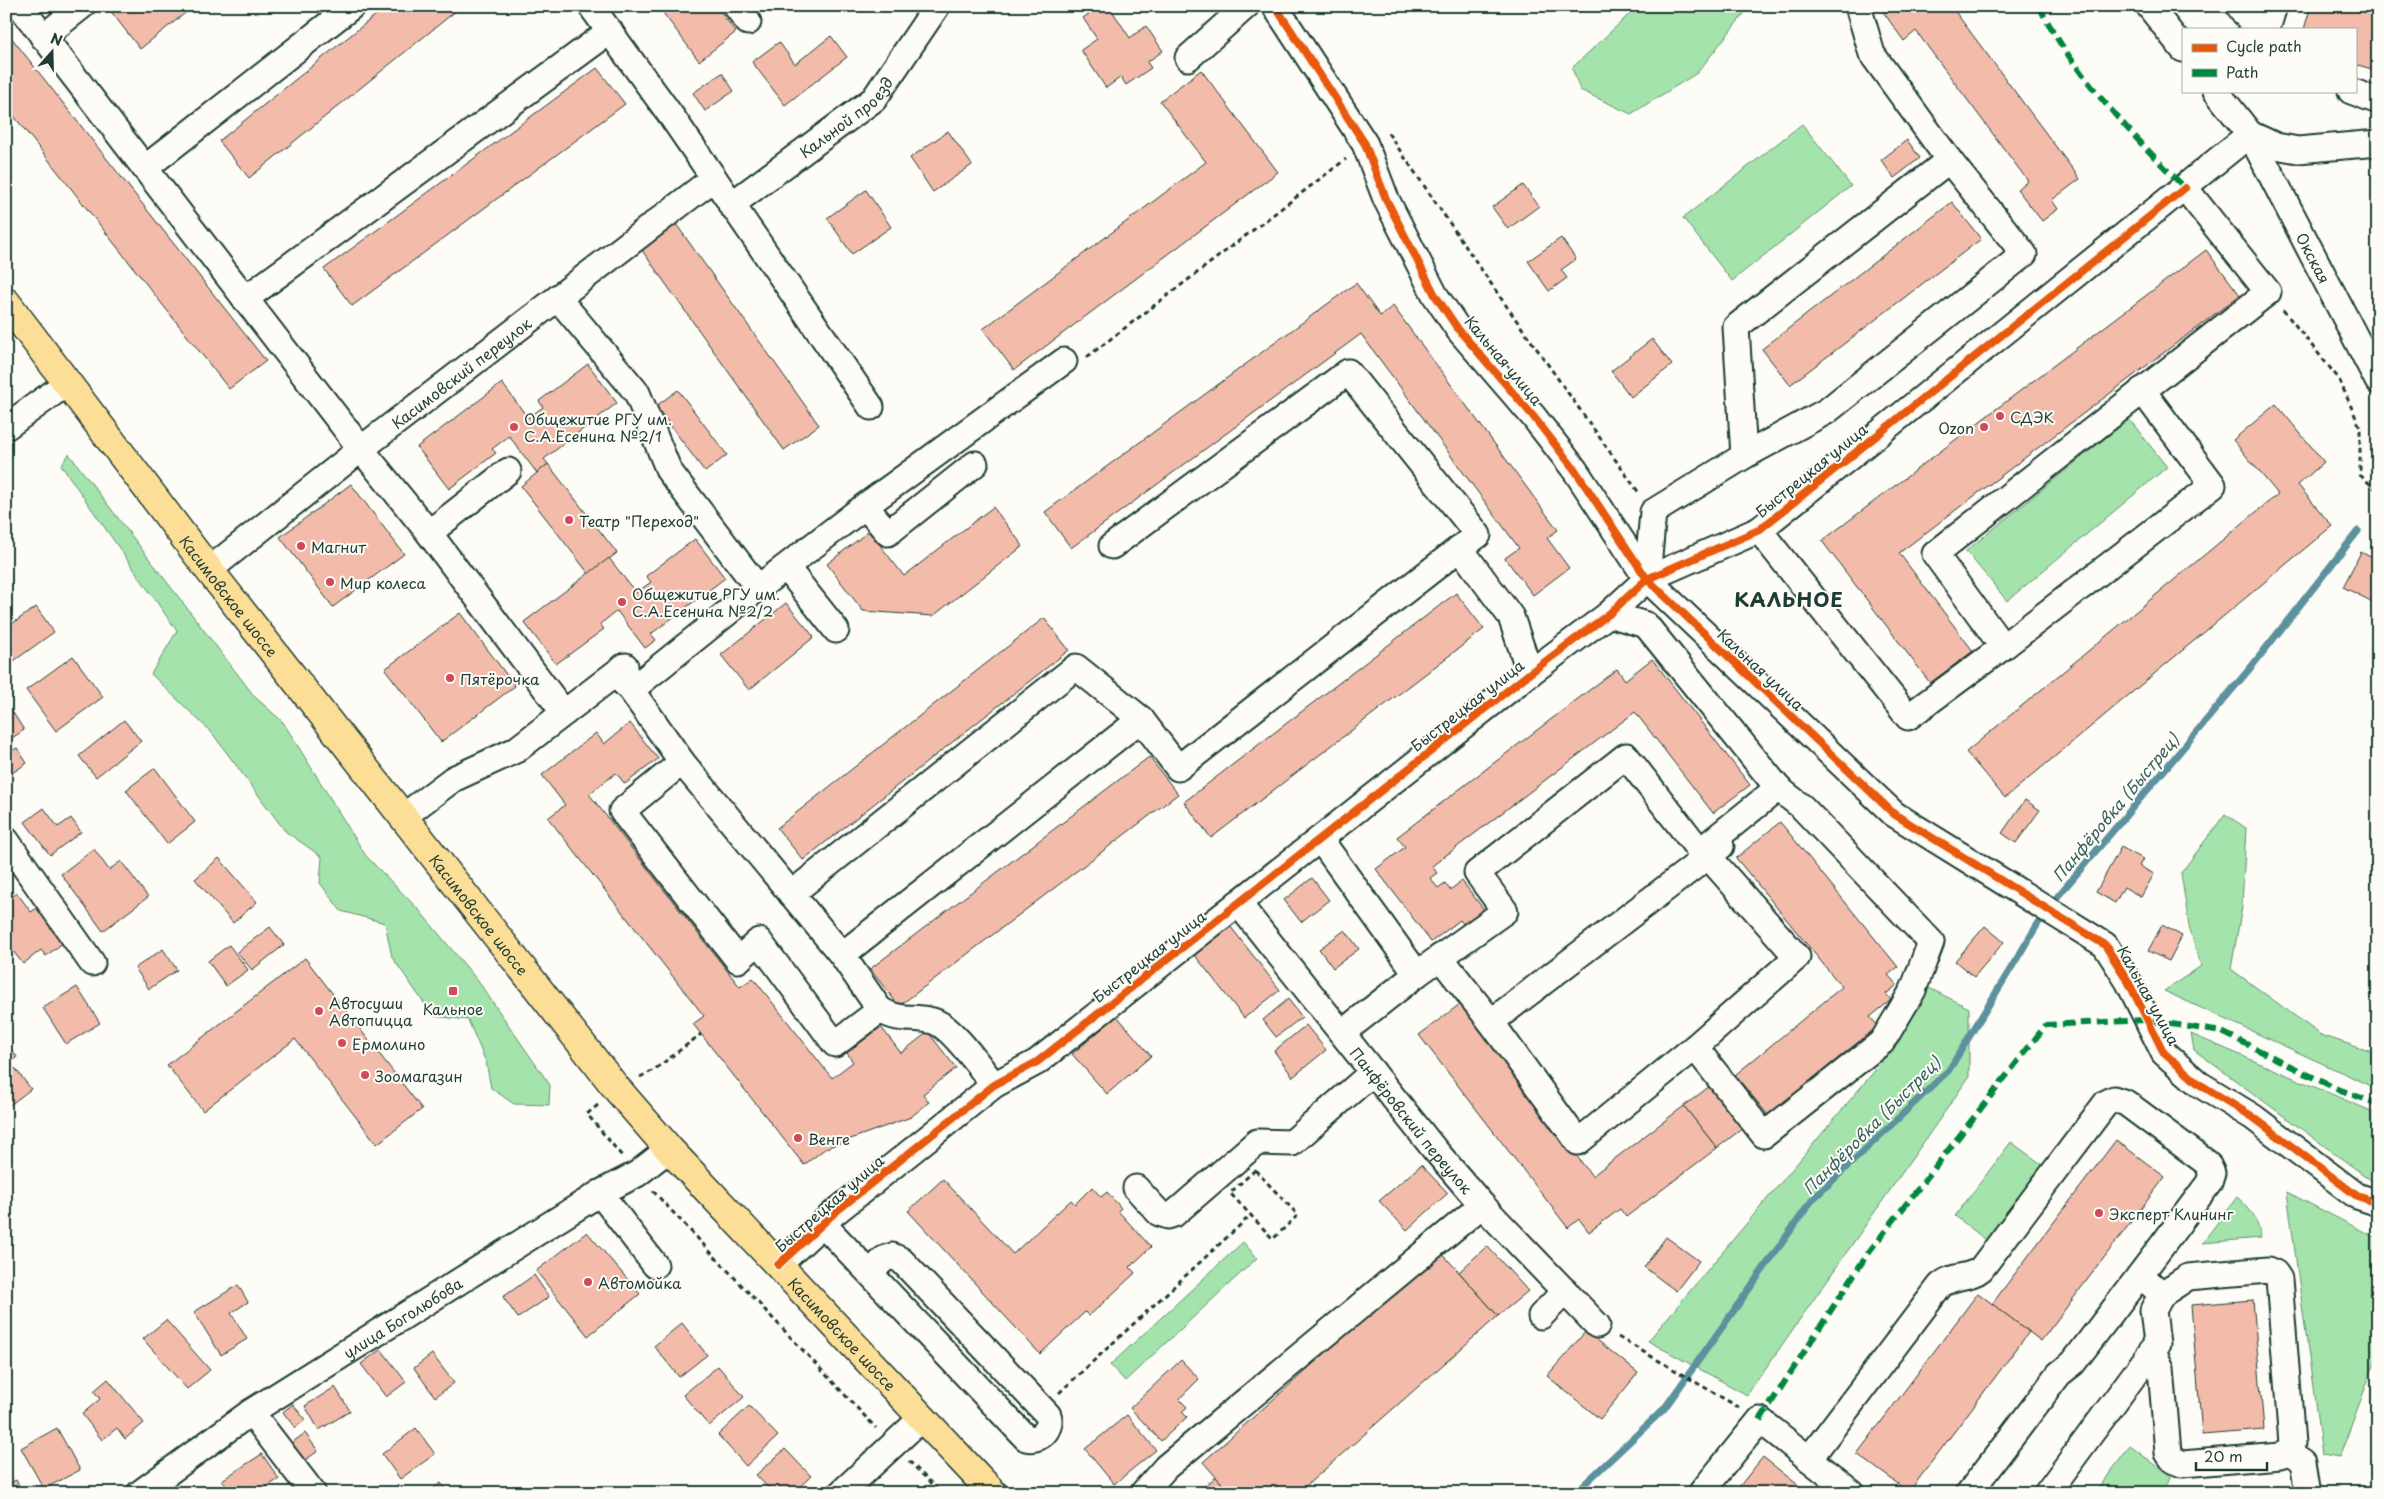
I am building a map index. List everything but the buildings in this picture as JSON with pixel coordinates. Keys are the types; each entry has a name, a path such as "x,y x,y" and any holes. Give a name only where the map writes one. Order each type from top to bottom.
{"main road":[{"name":"Касимовское шоссе","path":"6,302 208,570 404,816 617,1089 669,1149 921,1419 993,1493"}],"street":[{"path":"20,6 361,449 429,533 564,712"},
{"path":"43,36 82,6"},
{"path":"145,168 352,6"},
{"path":"591,6 714,178 871,407"},
{"name":"Кальной проезд","path":"731,205 874,99 937,6"},
{"path":"1188,58 1246,6"},
{"name":"Кальная улица","path":"1275,6 1365,144 1386,200 1435,295 1458,329 1533,416 1575,470 1647,579 1894,814 2034,902 2060,915 2105,945 2128,981 2164,1053 2199,1084 2253,1117 2357,1196 2378,1203"},
{"path":"1647,579 1653,512 1744,456 1827,411 2024,254 1949,160 1872,54 1858,6"},
{"path":"2149,6 2182,48"},
{"path":"2240,6 2255,28"},
{"path":"2267,28 2274,6"},
{"path":"245,299 610,31"},
{"name":"Окская","path":"2217,92 2250,134 2378,381"},
{"path":"2354,92 2378,101"},
{"path":"2250,134 2276,146 2298,150 2378,143"},
{"name":"Быстрецкая улица","path":"778,1265 823,1224 994,1085 1037,1062 1530,673 1609,614 1647,579 1759,530 2250,134"},
{"path":"1744,456 1736,327 1949,160"},
{"name":"Касимовский переулок","path":"208,570 361,449 714,178"},
{"path":"2003,646 1935,554 2268,292 2185,188"},
{"path":"558,298 638,393 668,471 758,588"},
{"path":"404,816 453,779 516,750 564,712 624,677 758,588 865,506 1064,361"},
{"path":"791,894 1076,666 1141,719 1178,768 1478,535 1348,372 1112,546"},
{"path":"6,427 67,383"},
{"path":"1759,530 1908,717 2213,485 2142,390"},
{"path":"865,506 888,533 975,464"},
{"path":"429,533 508,471"},
{"path":"1460,548 1511,617 1530,673"},
{"path":"786,567 836,630"},
{"path":"1609,614 1646,625 1781,791 1802,807 1931,942 1913,990 1882,1042 1764,1135 1695,1047"},
{"path":"624,677 682,762 842,955 880,1010 894,1018 933,1021 946,1028 994,1085"},
{"path":"842,955 1141,719"},
{"path":"1342,1033 1417,974 1505,911 1477,873 1626,756 1700,851 1781,791"},
{"path":"682,762 622,811 738,960 759,941 835,1044 880,1010"},
{"path":"1491,1022 1708,856 1781,791"},
{"path":"1320,839 1417,974"},
{"path":"6,840 92,963"},
{"path":"1440,957 1491,1022 1578,1142 1695,1047 1797,957 1708,856"},
{"name":"Панфёровский переулок","path":"1238,903 1482,1205 1597,1325"},
{"path":"1136,1188 1159,1213 1168,1216 1174,1214 1257,1142 1292,1143 1373,1072"},
{"path":"1809,1459 1940,1286 1946,1280 1976,1273 1981,1269 2106,1103 2114,1099 2126,1103 2207,1163 2212,1173 2209,1183 2073,1363 2059,1374 1969,1493"},
{"name":"улица Боголюбова","path":"140,1493 251,1412 600,1193 637,1174 669,1149"},
{"path":"600,1193 643,1252 655,1265"},
{"path":"1143,1493 1166,1467 1482,1205"},
{"path":"823,1224 1026,1438 1039,1437 1048,1428 1050,1422 1048,1415 901,1260 892,1256 884,1259 870,1273"},
{"path":"2047,1493 2153,1352 2157,1344 2157,1336 2153,1310 2162,1294 2193,1276 2268,1270 2275,1273 2278,1279 2292,1444 2288,1452 2280,1456 2182,1464 2173,1460 2168,1453 2161,1368 2153,1352"},
{"path":"2140,1275 2162,1294"},
{"path":"1540,1316 1565,1291"},
{"path":"251,1412 313,1493"},
{"path":"842,1492 921,1419"},
{"path":"1701,1493 1760,1420 1852,1493"},
{"path":"2288,1452 2303,1462 2308,1493"}],"path":[{"path":"1386,130 1505,304 1653,512"},
{"path":"1064,361 1090,356 1365,144"},
{"path":"2268,292 2339,379 2360,427 2360,475 2378,491"},
{"path":"701,1034 654,1070 617,1089 587,1114 637,1174 892,1444 941,1493"},
{"path":"1255,1170 1298,1215 1273,1239 1251,1215 1230,1193 1255,1170"},
{"path":"1068,1384 1251,1215"},
{"path":"1597,1325 1760,1420"}],"green space":[{"path":"1638,6 1750,6 1697,73 1631,114 1580,90 1572,68"},
{"path":"1802,124 1851,186 1732,281 1683,218"},
{"path":"2129,419 2167,467 2007,601 1966,551"},
{"path":"69,454 255,697 283,722 366,856 419,910 478,981 550,1085 549,1105 514,1104 491,1088 486,1062 468,1020 433,1016 392,957 385,923 341,911 320,883 322,857 285,831 212,733 151,674 177,631 61,465"},
{"path":"2225,814 2246,828 2242,907 2231,969 2321,1035 2378,1054 2378,1089 2164,991 2201,966 2189,926 2181,873"},
{"path":"1923,985 1969,1008 1969,1077 1747,1395 1648,1341 1882,1062"},
{"path":"2191,1034 2378,1114 2378,1183 2372,1181 2194,1050"},
{"path":"2011,1142 2047,1168 1990,1243 1955,1216"},
{"path":"2287,1192 2378,1239 2378,1354 2339,1458 2322,1455"},
{"path":"2237,1197 2253,1215 2261,1238 2202,1243"},
{"path":"1243,1242 1257,1258 1125,1381 1110,1365"},
{"path":"2130,1446 2172,1477 2161,1493 2095,1493"}],"waterway":[{"name":"Панфёровка (Быстрец)","path":"1575,1493 1664,1409 1813,1199 1949,1070 2047,909 2252,666 2358,531"}],"marked path":[{"path":"2039,6 2069,56 2105,103 2185,188"},
{"path":"1760,1420 1868,1253 2046,1025 2146,1020 2222,1032 2335,1088 2378,1104"}],"cycle path":[{"path":"1275,6 1365,144 1386,199 1435,295 1458,329 1533,416 1575,470 1647,579 1894,814 2105,945 2128,981 2164,1053 2199,1084 2253,1117 2357,1196 2378,1203"},
{"path":"778,1265 833,1214 994,1085 1037,1062 1530,673 1609,614 1647,579 1759,530 2185,188"}],"place":[{"name":"СДЭК","path":"2000,416"},
{"name":"Общежитие РГУ им. С.А.Есенина №2/1","path":"514,427"},
{"name":"Ozon","path":"1984,427"},
{"name":"Театр \"Переход\"","path":"569,520"},
{"name":"Магнит","path":"301,546"},
{"name":"Мир колеса","path":"330,582"},
{"name":"Общежитие РГУ им. С.А.Есенина №2/2","path":"622,602"},
{"name":"Пятёрочка","path":"450,678"},
{"name":"Кальное","path":"453,991"},
{"name":"Автосуши Автопицца","path":"319,1011"},
{"name":"Ермолино","path":"342,1043"},
{"name":"Зоомагазин","path":"365,1075"},
{"name":"Венге","path":"798,1138"},
{"name":"Эксперт Клининг","path":"2099,1213"},
{"name":"Автомойка","path":"588,1282"}],"district":[{"name":"КАЛЬНОЕ","path":"1789,599"}]}
